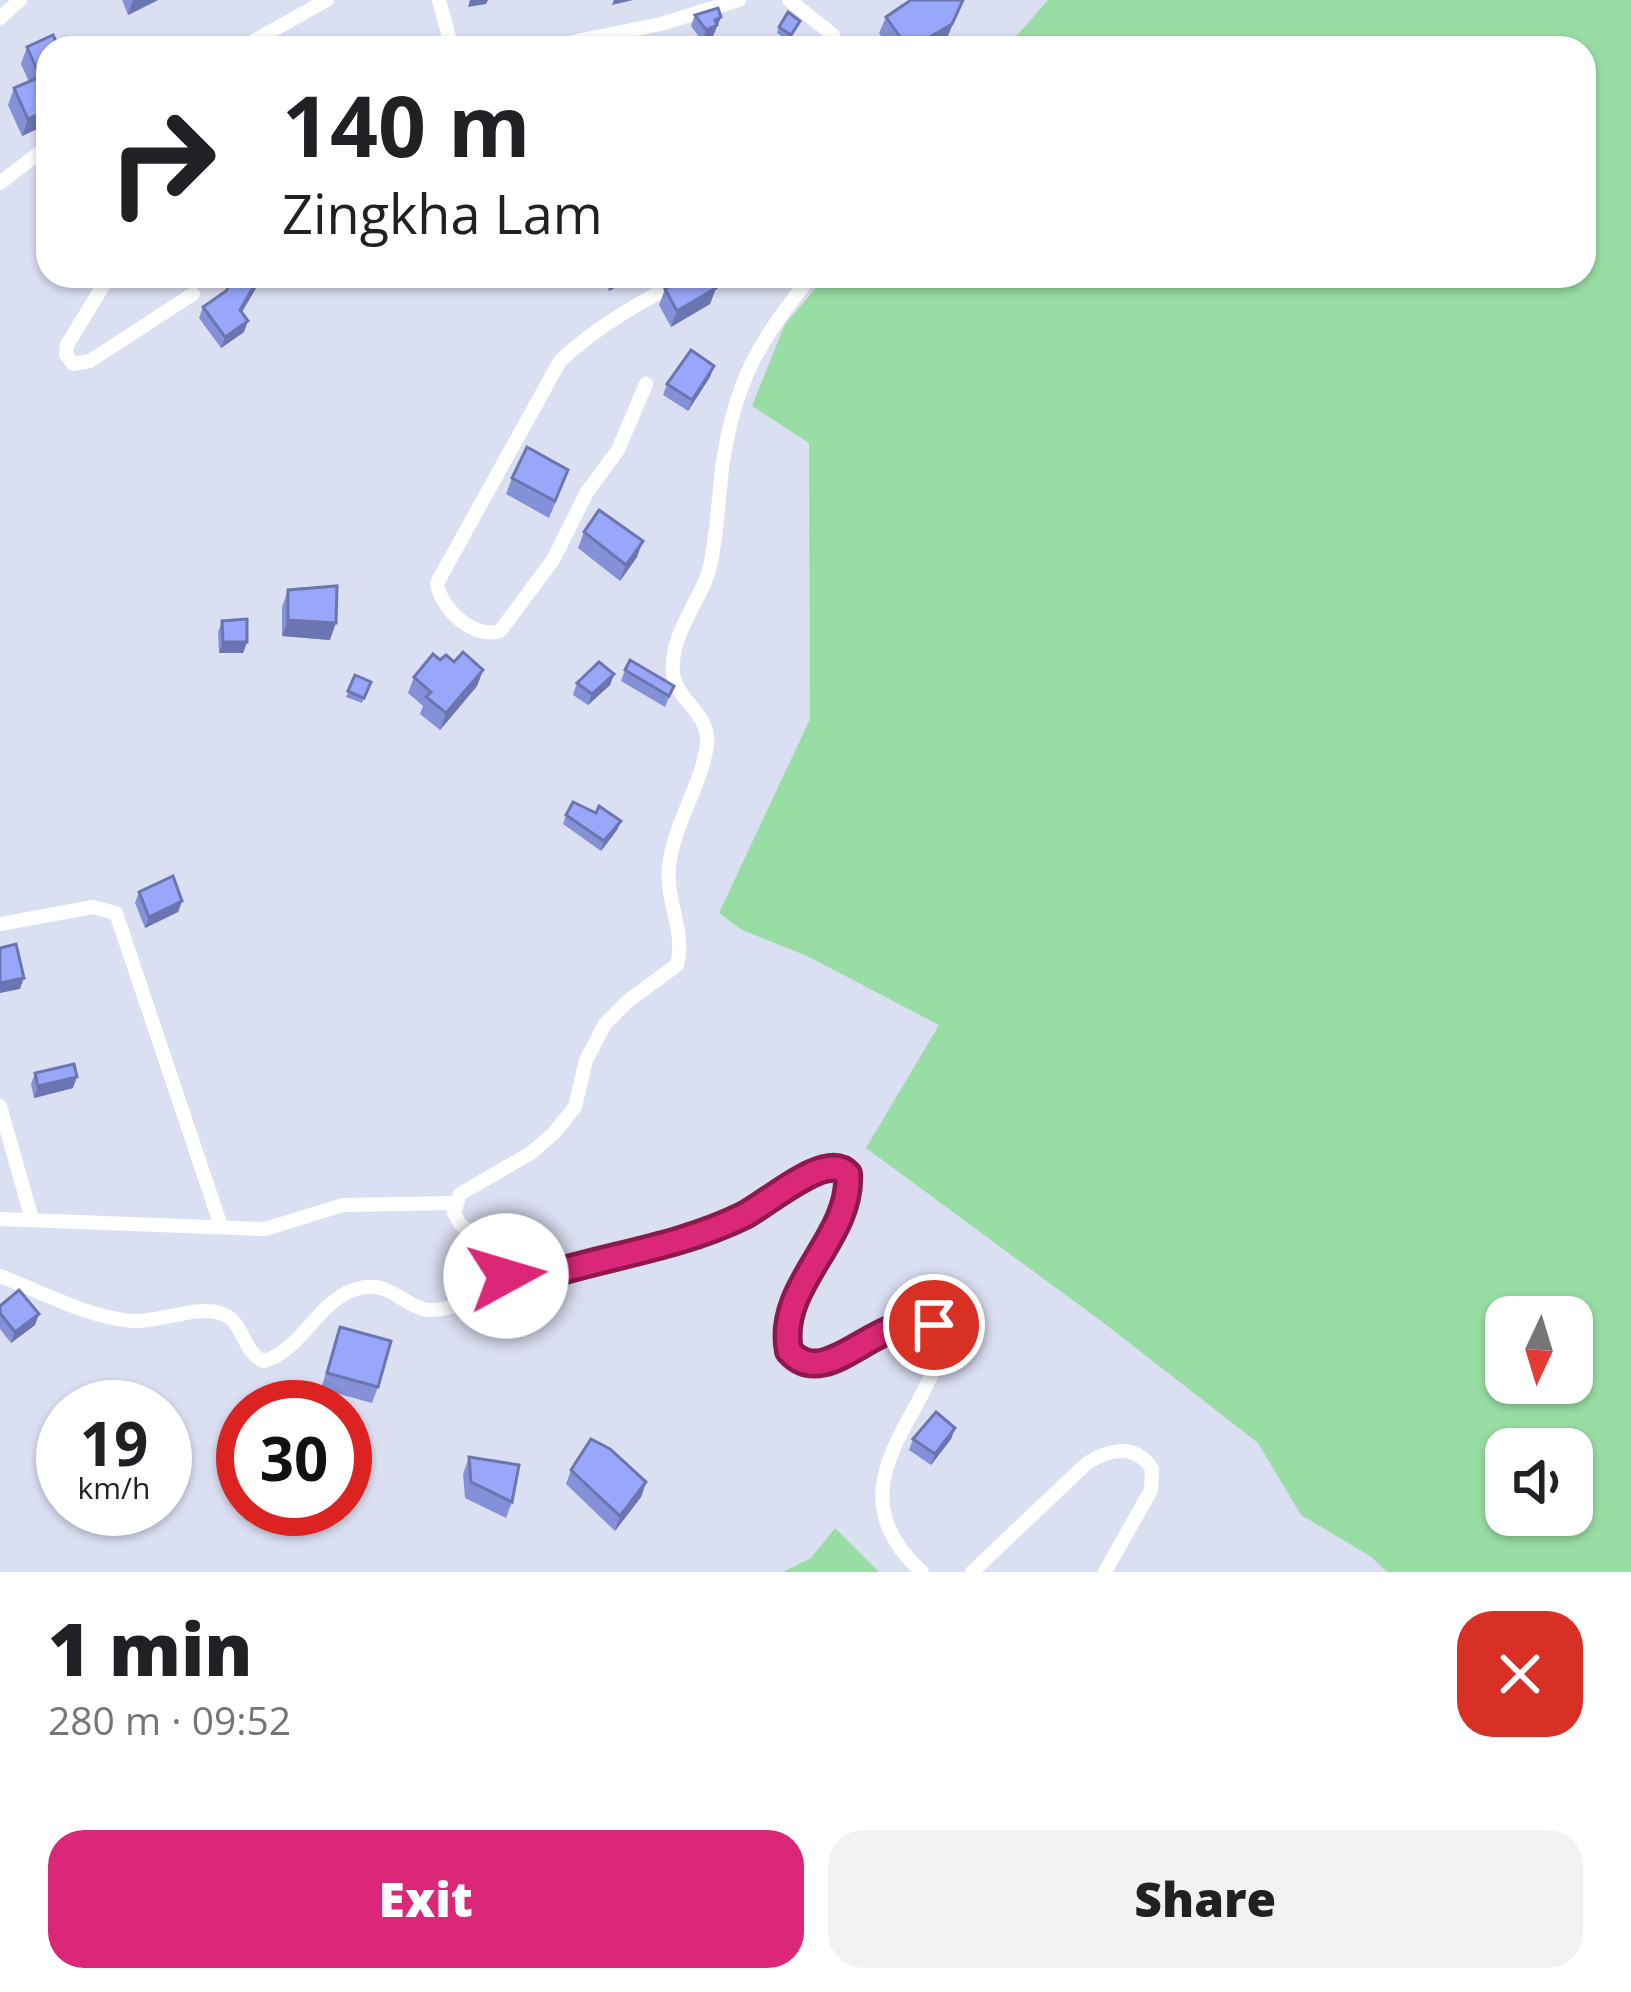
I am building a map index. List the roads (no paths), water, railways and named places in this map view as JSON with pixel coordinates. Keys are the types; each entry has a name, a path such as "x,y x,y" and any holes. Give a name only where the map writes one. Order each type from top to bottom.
{"street":[{"path":"0,18 20,0"},
{"path":"263,36 326,0"},
{"path":"439,0 449,36"},
{"path":"602,36 739,0"},
{"path":"789,0 833,36"},
{"path":"0,183 36,155"},
{"path":"101,288 67,345 66,354 73,364 90,361 193,294"},
{"path":"646,384 618,450 587,492 553,560 500,632 479,632 444,606 437,590 442,572 560,361 584,339 667,288"},
{"path":"454,1203 465,1189 531,1154 554,1133 575,1107 586,1060 605,1024 677,964 680,948 669,868 679,819 707,740 704,721 674,679 675,649 707,578 723,460 743,382 755,351 801,288"},
{"path":"0,924 93,907 116,913 221,1226"},
{"path":"0,1106 32,1219"},
{"path":"454,1203 460,1224 512,1270 544,1276 656,1249 742,1216 829,1165 845,1170 845,1209 808,1274 790,1321 787,1346 793,1358 822,1364 900,1323 934,1325 939,1342 935,1368 898,1432 884,1483 885,1519 893,1538 922,1572"},
{"path":"0,1219 281,1226 343,1205 454,1203"},
{"path":"0,1276 118,1319 151,1321 220,1313 232,1320 251,1354 264,1360 282,1352 350,1290 383,1287 420,1308 440,1310 512,1270"},
{"path":"972,1572 1086,1464 1107,1450 1136,1453 1152,1469 1151,1490 1105,1572"}]}
